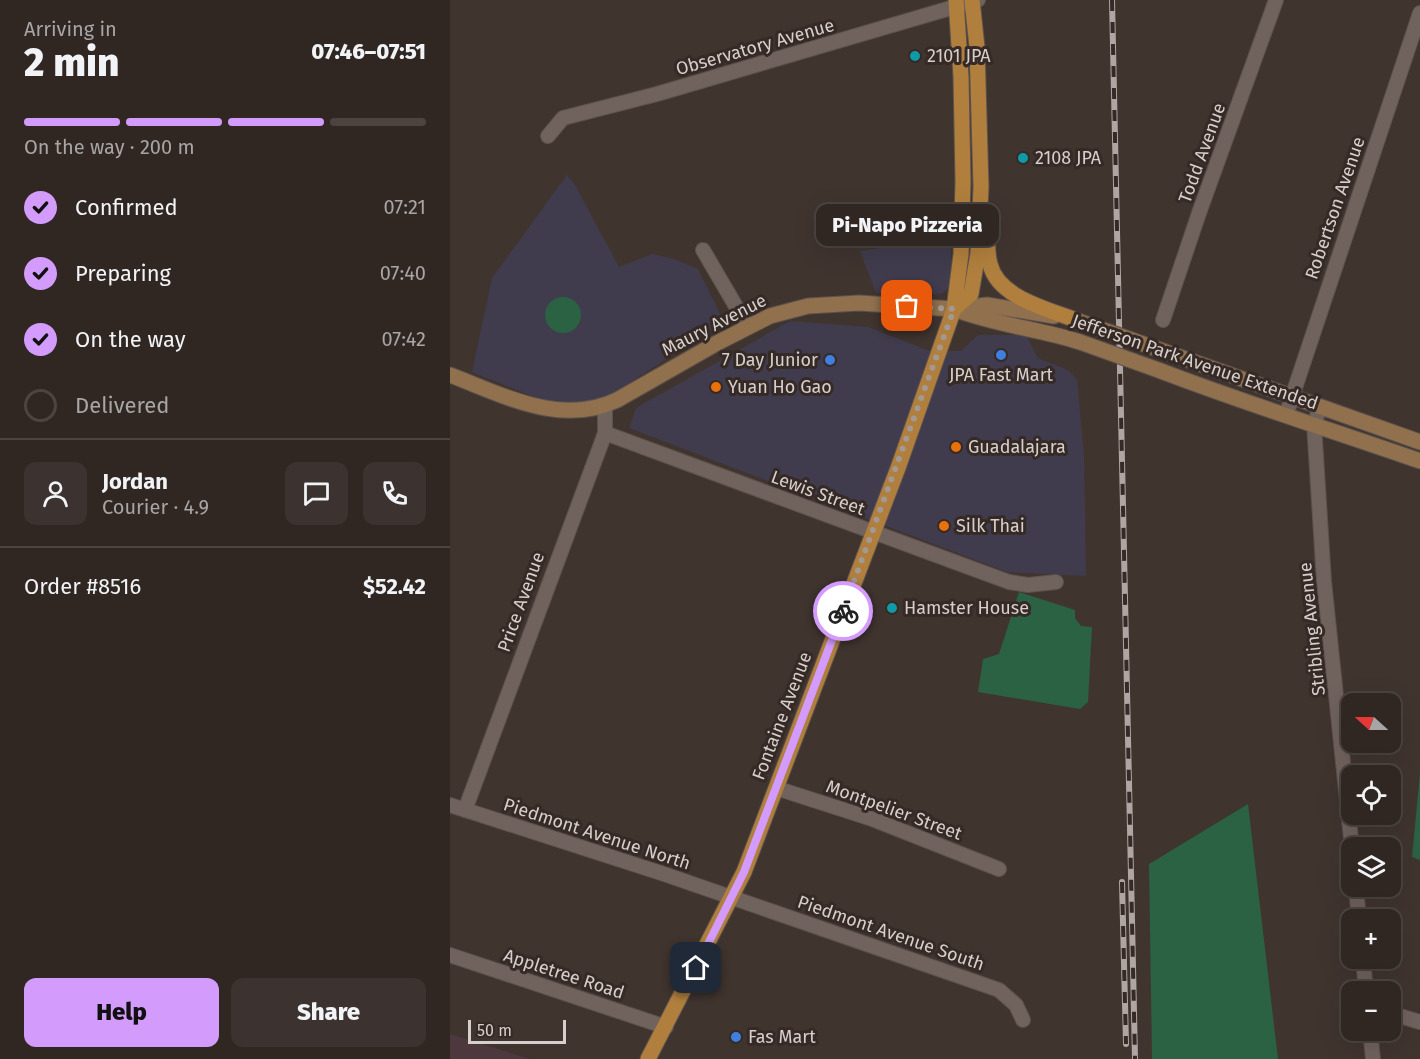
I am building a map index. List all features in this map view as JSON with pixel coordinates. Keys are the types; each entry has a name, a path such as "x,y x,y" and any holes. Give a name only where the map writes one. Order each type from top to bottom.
{"main road":[{"path":"954,309 971,294 975,280 981,200 974,1"},
{"path":"954,309 961,255 963,181 957,3"},
{"path":"981,200 990,265 1000,283 1014,294 1081,322"},
{"name":"Fontaine Avenue","path":"648,1059 733,897 873,532 954,309"}],"street":[{"name":"Todd Avenue","path":"1163,320 1276,0"},
{"name":"Observatory Avenue","path":"548,136 563,118 657,94 957,3 974,1"},
{"name":"Robertson Avenue","path":"1286,415 1420,13"},
{"path":"703,250 748,327"},
{"name":"Maury Avenue","path":"450,375 544,408 579,411 605,406 748,327 789,310 828,304 954,309 987,305 1081,322"},
{"name":"Jefferson Park Avenue Extended","path":"954,309 985,320 1080,342 1254,407 1314,424 1420,461"},
{"name":"Jefferson Park Avenue Extended","path":"1081,322 1420,442"},
{"name":"Price Avenue","path":"465,810 604,433 605,406"},
{"name":"Stribling Avenue","path":"1320,408 1314,424 1324,581 1351,837"},
{"name":"Lewis Street","path":"604,433 1009,582 1028,585 1056,582"},
{"name":"Montpelier Street","path":"776,788 872,819 999,869"},
{"name":"Piedmont Avenue North","path":"450,805 733,897"},
{"name":"Piedmont Avenue South","path":"733,897 999,990 1016,1005 1023,1020"},
{"name":"Appletree Road","path":"450,955 666,1027"},
{"path":"1401,1016 1420,1022"},
{"path":"1371,1041 1372,1059"}],"shaded area":[{"path":"567,175 575,185 619,267 652,254 674,259 698,269 724,322 601,401 582,404 552,404 472,372 492,278"},
{"path":"951,237 951,280 948,289 941,294 876,293 860,251"},
{"path":"790,321 868,327 927,350 961,351 978,335 1026,335 1038,358 1068,370 1077,379 1084,455 1086,576 1007,572 629,428 636,408"},
{"path":"450,1034 530,1059 450,1059"}],"green space":[{"path":"563,297 576,302 581,315 576,328 563,333 550,328 545,315 550,302"},
{"path":"1019,592 1075,610 1075,618 1081,626 1092,627 1088,702 1080,709 978,692 983,659 999,654"},
{"path":"1420,773 1420,860 1412,857"},
{"path":"1248,804 1278,1059 1152,1059 1149,864"}],"railway":[{"path":"1112,0 1135,1059"},
{"path":"1122,882 1126,1044"}],"way so far":[{"path":"843,611 898,468 954,309 907,306"}],"place":[{"name":"2101 JPA","path":"915,56"},
{"name":"2108 JPA","path":"1023,158"},
{"name":"Pi-Napo Pizzeria","path":"907,306"},
{"name":"JPA Fast Mart","path":"1001,355"},
{"name":"7 Day Junior","path":"830,360"},
{"name":"Yuan Ho Gao","path":"716,387"},
{"name":"Guadalajara","path":"956,447"},
{"name":"Silk Thai","path":"944,526"},
{"name":"Hamster House","path":"892,608"},
{"name":"Fas Mart","path":"736,1037"}],"route":[{"path":"696,968 744,872 843,611"}]}
